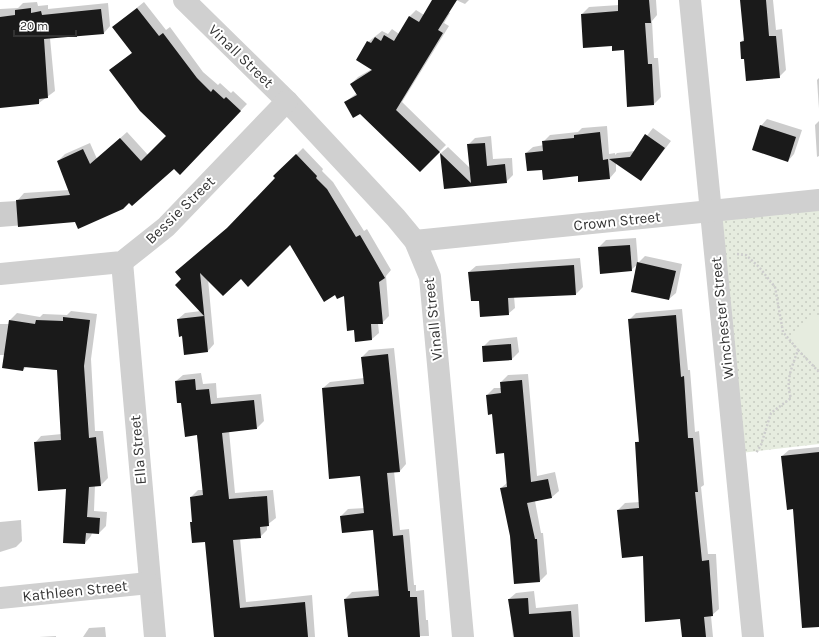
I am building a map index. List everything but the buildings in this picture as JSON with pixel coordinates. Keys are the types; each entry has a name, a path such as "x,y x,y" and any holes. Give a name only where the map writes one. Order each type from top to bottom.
{"street":[{"name":"Vinall Street","path":"184,0 287,101 396,218 416,242 430,277 463,637"},
{"name":"Winchester Street","path":"690,0 753,637"},
{"name":"Bessie Street","path":"122,262 166,227 287,101"},
{"name":"Crown Street","path":"416,242 819,200"},
{"path":"0,274 122,262"},
{"name":"Ella Street","path":"122,262 149,583 155,637"},
{"name":"Kathleen Street","path":"0,598 149,583"}],"path":[{"path":"735,254 746,255 759,267 774,288 783,332 819,372"},
{"path":"754,456 761,445 771,413 791,398 787,387 788,380 798,350"}],"shaded area":[{"path":"819,200 819,444 741,453 716,210"},
{"path":"814,312 819,317 819,365 790,336"}]}
